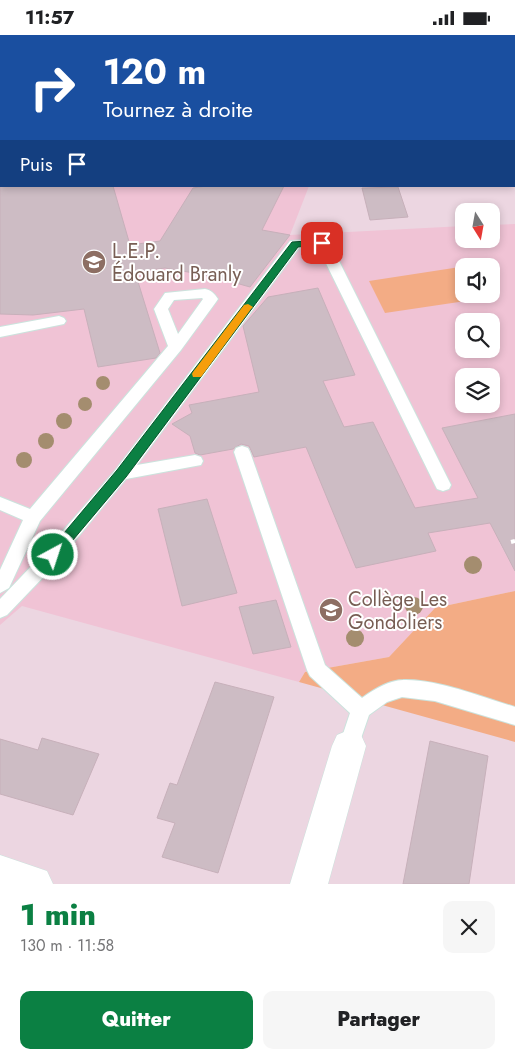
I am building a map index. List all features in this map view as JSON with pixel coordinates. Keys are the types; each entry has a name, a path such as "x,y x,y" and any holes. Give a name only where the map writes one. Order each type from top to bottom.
{"street":[{"path":"309,884 349,746"},
{"path":"0,874 34,884"}],"lane":[{"path":"0,610 34,577 122,473 295,244 322,243 443,485"},
{"path":"0,332 59,321"},
{"path":"0,586 33,517 176,347"},
{"path":"242,452 317,670 361,710"},
{"path":"122,473 196,461"},
{"path":"0,503 33,517"},
{"path":"349,746 361,710 380,697 402,688 435,692 515,716"}],"shaded area":[{"path":"0,187 309,187 290,235 455,226 455,248 500,248 500,225 515,224 515,538 499,542 515,571 515,591 435,608 389,657 305,672 299,682 22,606 0,625"},
{"path":"455,268 455,303 385,313 369,281"},
{"path":"515,591 515,742 299,682 305,672 389,657 435,608"}],"building":[{"path":"0,187 113,187 130,245 160,241 193,188 284,187 262,230 290,235 250,287 211,276 165,268 135,272 160,353 156,358 98,367 84,309 33,315 0,314"},
{"path":"398,187 408,217 370,220 362,188"},
{"path":"318,288 355,375 323,381 344,427 373,422 415,508 478,498 442,428 515,414 515,571 490,523 428,533 436,551 356,568 306,447 254,457 249,446 241,444 233,449 200,455 195,453 190,436 172,424 192,413 189,405 259,392 243,326 268,297"},
{"path":"207,499 237,593 182,606 158,509"},
{"path":"276,600 291,647 253,654 239,607"},
{"path":"215,682 274,697 218,873 162,857 175,823 157,818 170,783 177,785"},
{"path":"42,738 99,754 73,815 0,794 0,739 38,750"},
{"path":"430,741 488,756 469,884 403,884"}],"slow traffic":[{"path":"197,374 248,307"}],"place":[{"name":"L.E.P. Édouard Branly","path":"94,262"},
{"name":"Collège Les Gondoliers","path":"331,610"}],"route":[{"path":"53,555 122,473 295,244 322,243"}]}
